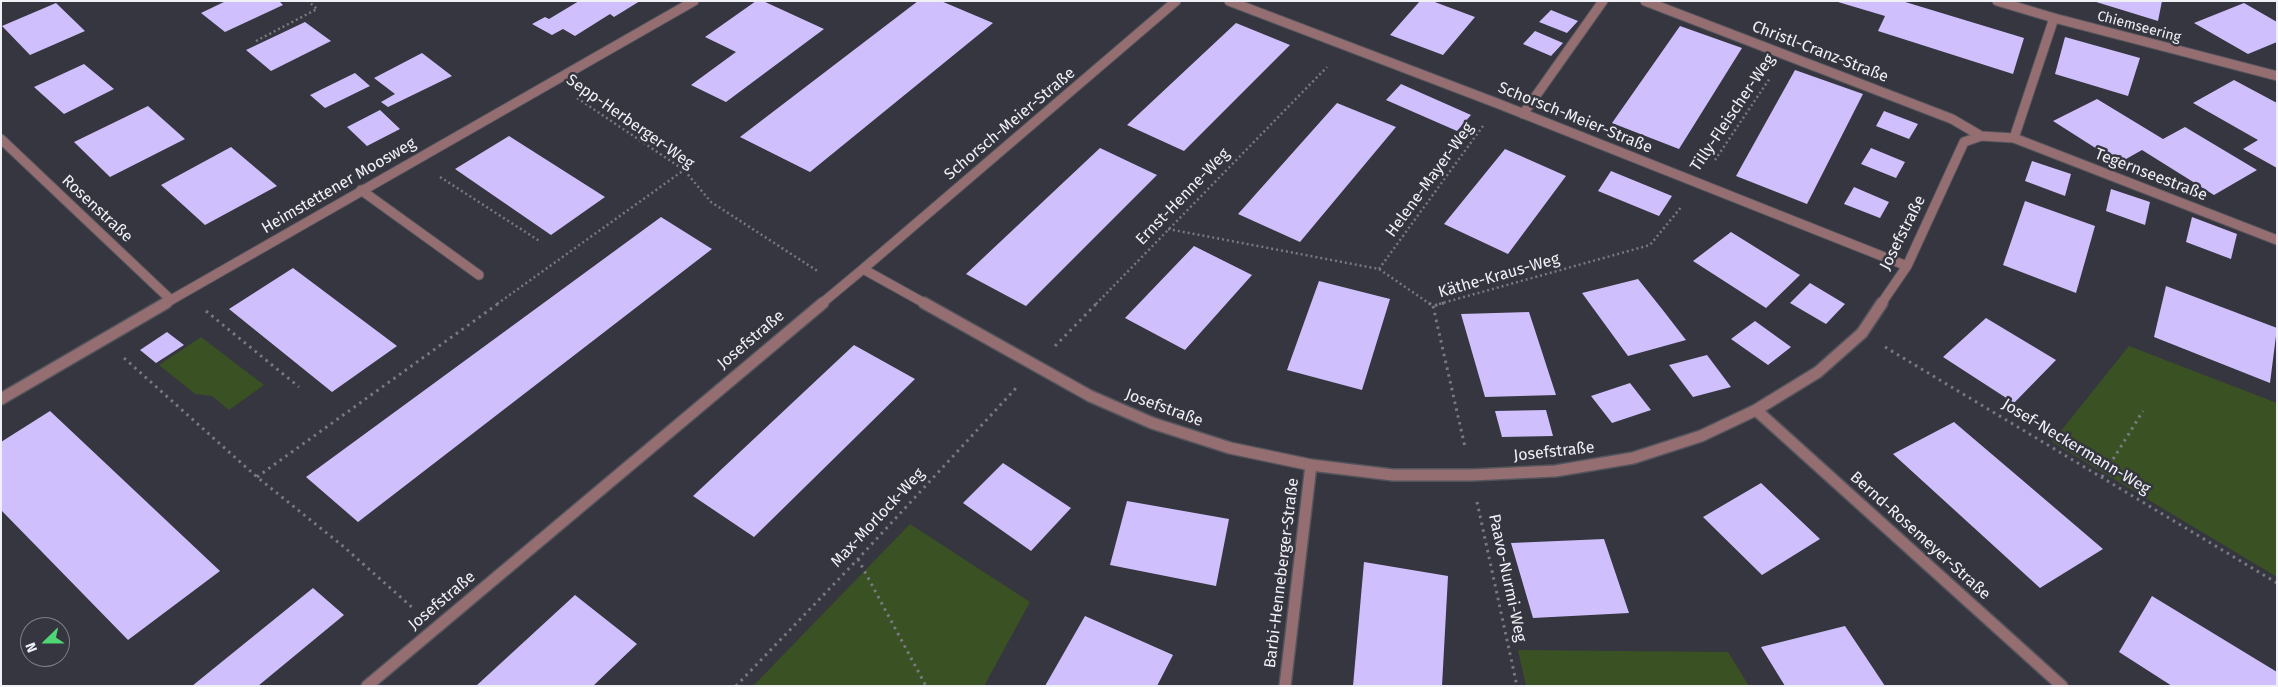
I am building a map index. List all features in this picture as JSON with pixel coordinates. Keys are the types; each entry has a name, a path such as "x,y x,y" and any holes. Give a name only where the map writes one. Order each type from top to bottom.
{"street":[{"name":"Heimstettener Moosweg","path":"1,399 361,190 694,1"},
{"name":"Schorsch-Meier-Straße","path":"863,269 1176,1"},
{"name":"Schorsch-Meier-Straße","path":"1229,1 1499,104 1908,266"},
{"path":"1523,114 1604,1"},
{"name":"Christl-Cranz-Straße","path":"1645,1 1952,119 1981,136"},
{"name":"Chiemseering","path":"1997,1 2054,18 2277,76"},
{"path":"2014,138 2054,18"},
{"name":"Josefstraße","path":"367,686 863,269 1090,396 1152,423 1230,448 1311,465 1394,475 1472,475 1555,471 1633,458 1701,436 1756,410 1818,372 1862,333 1908,266 1964,142 1981,136"},
{"name":"Tegernseestraße","path":"1981,136 2014,138 2277,240"},
{"name":"Rosenstraße","path":"1,139 171,300"},
{"path":"361,190 479,275"},
{"name":"Bernd-Rosemeyer-Straße","path":"1756,410 2062,686"},
{"name":"Barbi-Henneberger-Straße","path":"1285,686 1311,465"}],"path":[{"path":"256,41 317,9 308,1"},
{"name":"Ernst-Henne-Weg","path":"1036,366 1168,228 1348,46"},
{"name":"Tilly-Fleischer-Weg","path":"1699,184 1786,54"},
{"name":"Sepp-Herberger-Weg","path":"552,81 684,170 711,202 841,286"},
{"name":"Helene-Mayer-Weg","path":"1379,269 1499,104"},
{"path":"414,160 541,242"},
{"path":"256,477 684,170"},
{"name":"Käthe-Kraus-Weg","path":"1168,228 1379,269 1433,306 1650,245 1699,184"},
{"path":"184,293 299,387"},
{"name":"Paavo-Nurmi-Weg","path":"1433,306 1472,475 1517,686"},
{"name":"Josef-Neckermann-Weg","path":"1862,333 2277,583"},
{"path":"104,340 256,477 344,547 435,628"},
{"name":"Max-Morlock-Weg","path":"736,686 858,559 1036,366"},
{"path":"2102,477 2143,411"},
{"path":"858,559 926,686"}],"green space":[{"path":"201,337 264,385 229,410 212,396 195,394 159,365"},
{"path":"2129,346 2277,403 2277,577 2052,442"},
{"path":"910,524 1030,602 984,686 753,686"},
{"path":"1518,650 1728,652 1749,686 1526,686"}],"building":[{"path":"226,1 279,1 283,5 225,32 201,13"},
{"path":"579,1 640,1 614,17 610,14 575,36 563,29 552,35 532,24 545,17 549,19"},
{"path":"756,1 763,1 824,29 726,102 691,85 736,52 705,37"},
{"path":"918,1 941,1 993,23 810,172 740,137"},
{"path":"1420,1 1432,1 1475,17 1443,55 1390,35"},
{"path":"1902,1 2024,38 2013,74 1878,31 1885,16 1838,2"},
{"path":"2093,1 2162,1 2158,21"},
{"path":"56,3 85,31 30,55 2,26"},
{"path":"2244,3 2277,22 2277,42 2248,54 2194,23"},
{"path":"1551,10 1578,21 1567,33 1539,22"},
{"path":"305,22 331,41 271,71 246,50"},
{"path":"1236,23 1290,45 1184,151 1127,125"},
{"path":"1680,26 1742,48 1679,149 1612,123"},
{"path":"1535,31 1563,43 1551,56 1523,44"},
{"path":"2065,37 2140,58 2128,96 2055,74"},
{"path":"422,53 452,76 388,107 381,102 395,94 374,78"},
{"path":"84,64 114,89 64,114 34,87"},
{"path":"1795,70 1863,94 1807,204 1736,176"},
{"path":"355,73 370,86 325,108 310,95"},
{"path":"2234,80 2277,103 2277,168 2243,149 2258,140 2193,103"},
{"path":"1401,84 1471,115 1457,131 1386,100"},
{"path":"2097,99 2163,139 2185,127 2257,170 2214,195 2142,150 2119,163 2053,121"},
{"path":"1337,103 1396,127 1300,242 1238,214"},
{"path":"148,106 185,139 110,177 74,142"},
{"path":"380,110 400,129 367,146 347,127"},
{"path":"1884,111 1918,124 1909,139 1876,126"},
{"path":"509,136 605,197 551,235 455,169"},
{"path":"231,147 277,186 205,225 161,185"},
{"path":"1100,148 1157,175 1026,306 966,274"},
{"path":"1871,148 1905,162 1896,178 1861,164"},
{"path":"1505,149 1566,176 1508,254 1444,224"},
{"path":"2032,161 2071,174 2065,196 2025,181"},
{"path":"1611,171 1672,196 1659,216 1598,191"},
{"path":"1854,187 1889,202 1880,218 1844,204"},
{"path":"2111,189 2150,202 2145,225 2106,211"},
{"path":"2025,201 2095,226 2076,293 2003,265"},
{"path":"661,217 712,249 358,522 306,477"},
{"path":"2192,217 2237,234 2231,259 2186,242"},
{"path":"1731,232 1800,275 1766,308 1693,261"},
{"path":"1194,246 1252,275 1185,350 1125,318"},
{"path":"293,268 397,346 332,392 229,309"},
{"path":"1638,279 1686,340 1628,356 1582,293"},
{"path":"1319,281 1390,299 1362,390 1287,370"},
{"path":"1810,283 1845,304 1826,324 1790,303"},
{"path":"2166,286 2277,328 2270,383 2154,337"},
{"path":"1529,312 1556,395 1485,397 1461,314"},
{"path":"1986,318 2056,360 2014,403 1943,357"},
{"path":"1755,321 1791,347 1768,365 1731,339"},
{"path":"167,332 184,345 156,363 140,350"},
{"path":"854,345 915,379 754,537 693,496"},
{"path":"1707,355 1731,387 1693,397 1669,365"},
{"path":"1630,383 1651,410 1612,423 1591,396"},
{"path":"1546,410 1553,436 1502,437 1495,411"},
{"path":"50,411 220,571 128,640 1,510 1,442"},
{"path":"1954,422 2103,549 2040,588 1893,454"},
{"path":"1003,463 1071,508 1031,551 963,503"},
{"path":"1761,483 1820,539 1762,575 1703,517"},
{"path":"1127,501 1229,519 1216,586 1110,565"},
{"path":"1604,539 1629,613 1533,618 1511,543"},
{"path":"1364,562 1448,576 1442,686 1353,686"},
{"path":"313,588 344,615 258,686 192,686"},
{"path":"575,595 637,644 593,686 476,686"},
{"path":"2152,596 2277,672 2277,686 2172,686 2119,652"},
{"path":"1085,616 1173,655 1157,686 1045,686"},
{"path":"1845,626 1885,686 1785,686 1761,647"}]}
